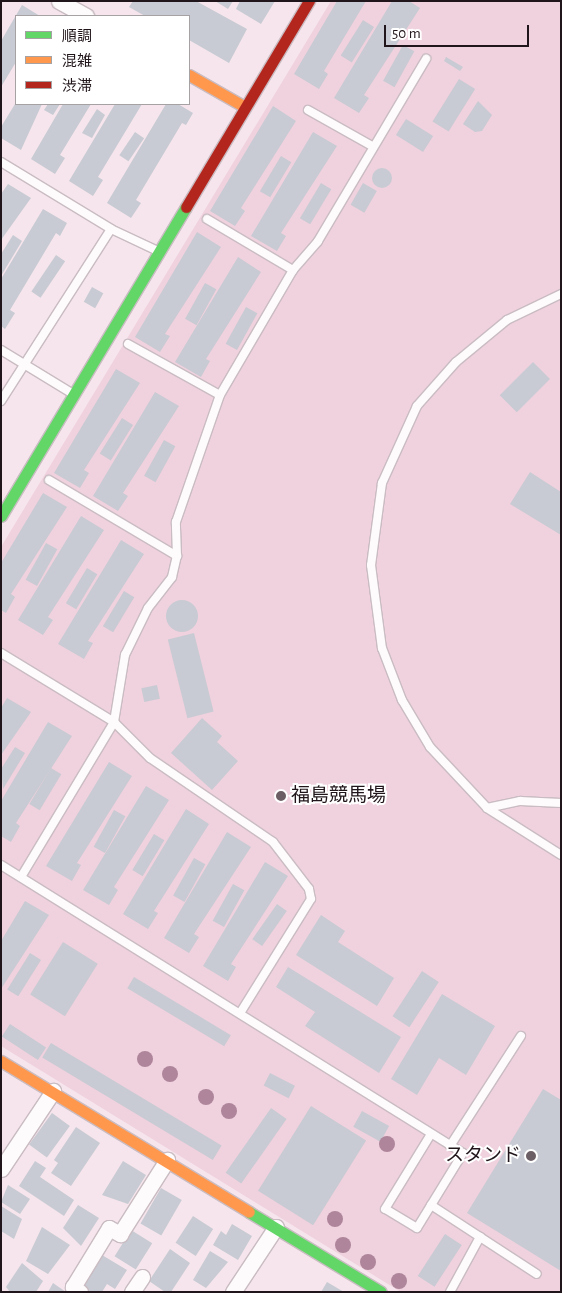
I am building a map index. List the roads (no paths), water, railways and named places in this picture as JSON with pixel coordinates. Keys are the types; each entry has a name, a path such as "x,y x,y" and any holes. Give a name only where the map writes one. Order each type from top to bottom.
{"street":[{"path":"59,1 84,15"},
{"path":"1,516 309,1"},
{"path":"190,76 245,107"},
{"path":"1,1060 380,1292"},
{"path":"1,1169 54,1091"},
{"path":"80,1292 73,1287 109,1228 120,1234 167,1160"},
{"path":"233,1292 276,1227"},
{"path":"132,1292 142,1277"}],"lane":[{"path":"20,877 114,722 125,655 148,608 172,577 177,556 176,522 220,395 293,270 318,241 372,146 426,59"},
{"path":"308,110 372,146"},
{"path":"1,162 111,229 158,251"},
{"path":"207,219 293,270"},
{"path":"1,401 111,229"},
{"path":"561,294 507,320 456,362 416,406 391,457 375,519 372,593 391,674 430,747 487,808 561,856"},
{"path":"128,344 220,395"},
{"path":"1,350 73,394"},
{"path":"49,480 177,556"},
{"path":"1,654 114,722 150,758 273,842 309,889 311,899 240,1012"},
{"path":"487,808 520,801 561,803"},
{"path":"1,865 240,1012 463,1153 416,1228 385,1209 431,1134"},
{"path":"450,1146 520,1036"},
{"path":"431,1205 537,1274"},
{"path":"450,1292 480,1237"}],"place":[{"name":"福島競馬場","path":"281,796"},
{"name":"スタンド","path":"531,1156"}]}
